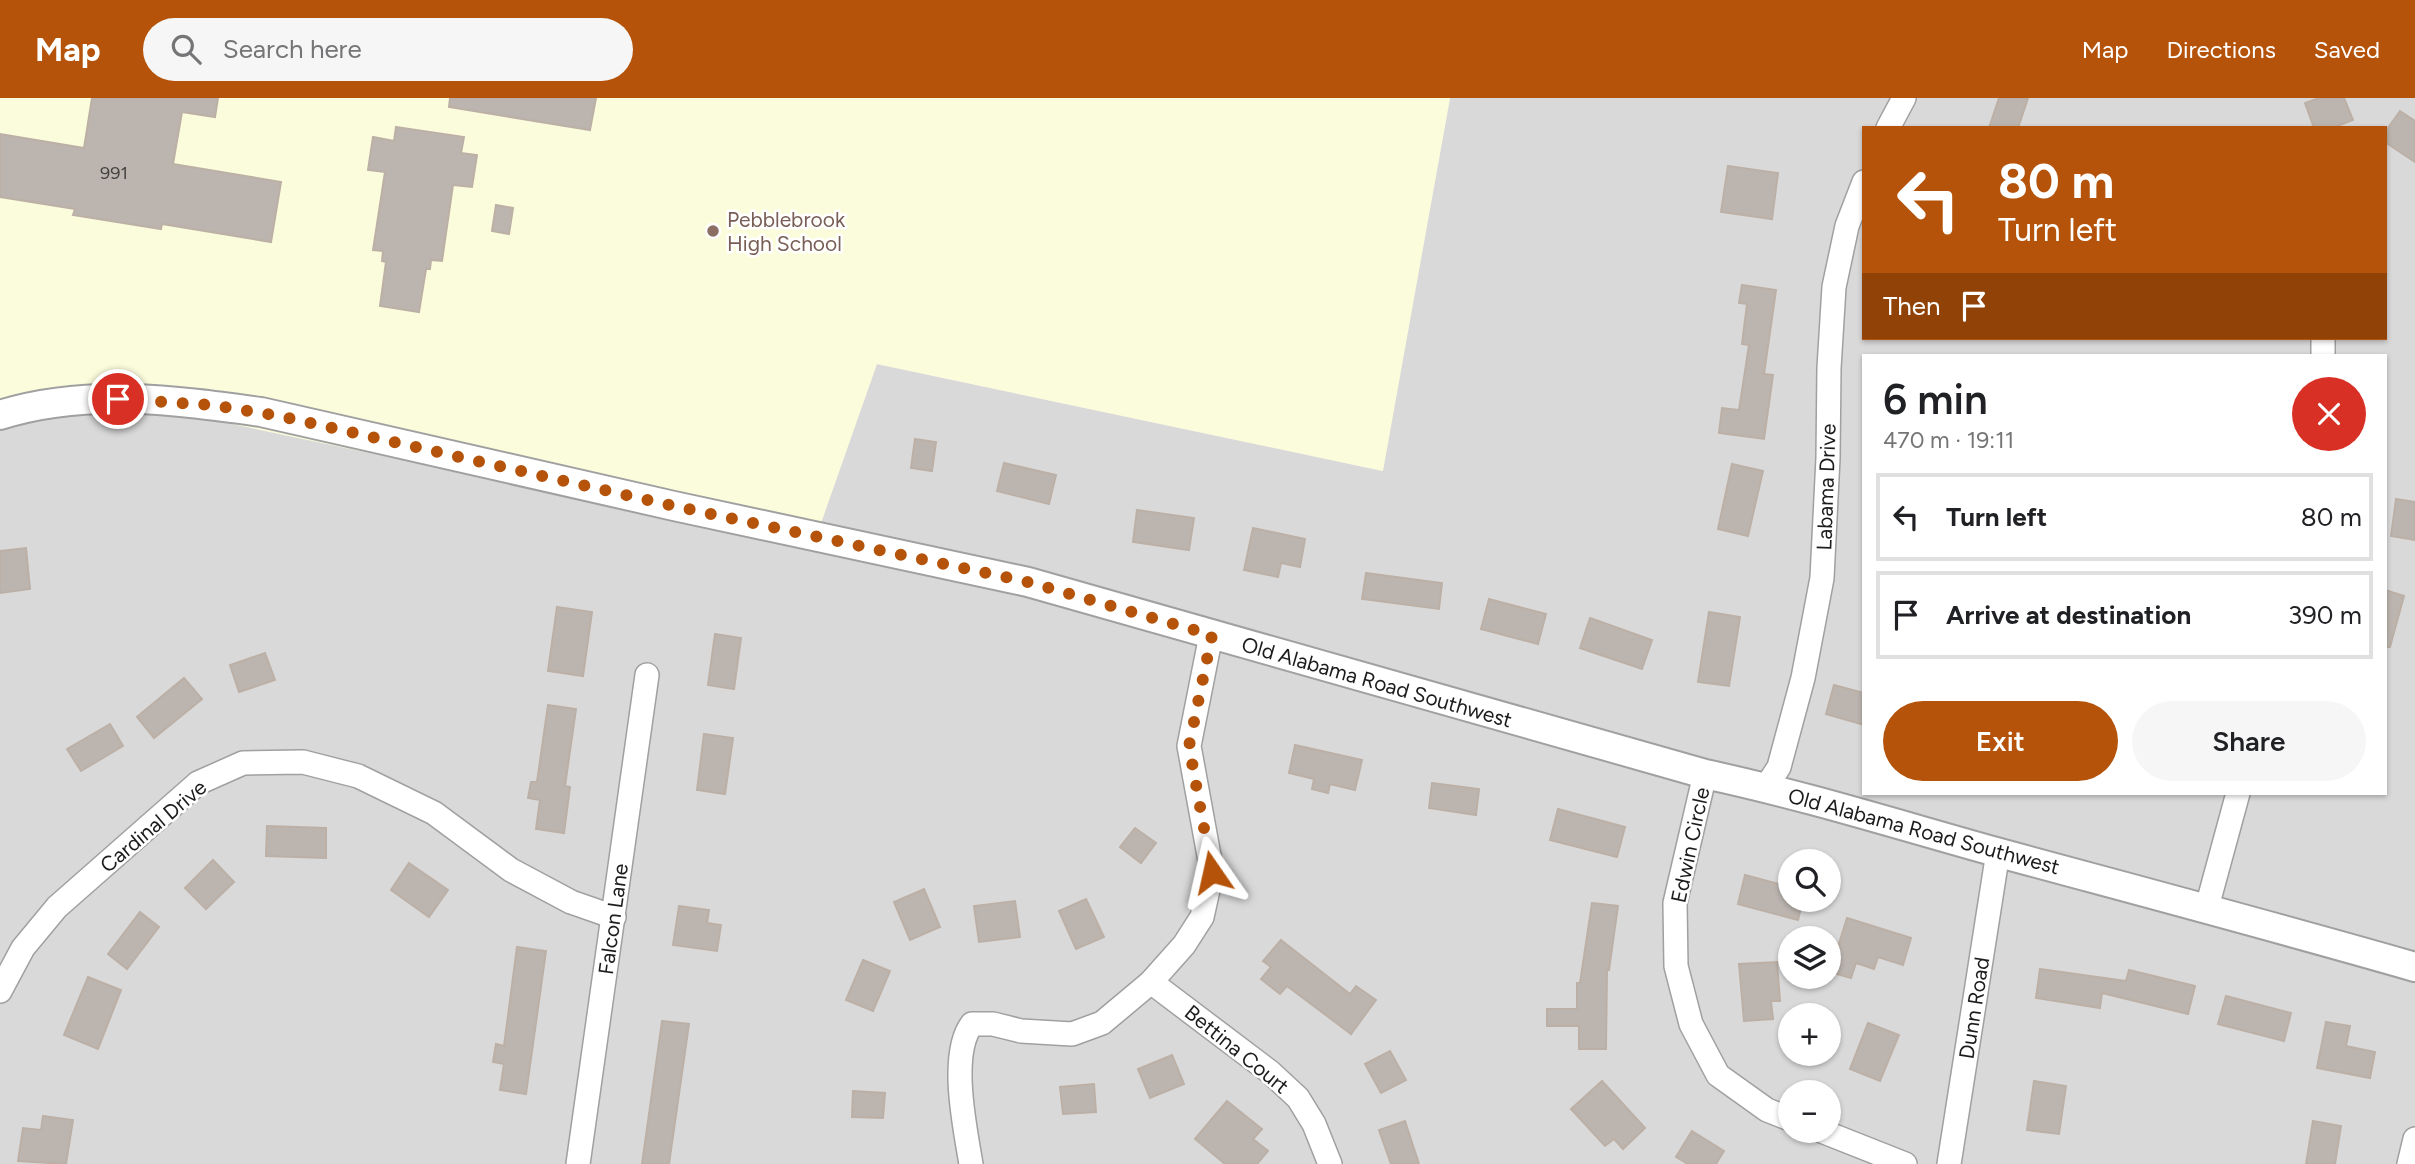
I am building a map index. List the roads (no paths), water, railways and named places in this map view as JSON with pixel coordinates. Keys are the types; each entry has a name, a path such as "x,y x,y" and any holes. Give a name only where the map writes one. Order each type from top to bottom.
{"street":[{"path":"1889,126 1904,98"},
{"name":"Labama Drive","path":"1766,787 1779,767 1803,678 1822,578 1834,287 1847,226 1862,187"},
{"name":"Old Alabama Road Southwest","path":"0,415 78,399 139,398 261,412 674,506 1028,582 1705,774 1766,787 2207,907 2415,967"},
{"path":"971,1164 960,1100 964,1035 972,1024 1072,1034 1102,1023 1151,982 1184,945 1202,917 1212,872 1189,746 1212,635"},
{"name":"Falcon Lane","path":"578,1164 646,675"},
{"name":"Cardinal Drive","path":"0,991 23,948 57,907 198,783 243,763 303,762 358,776 434,813 511,870 571,902 614,917"},
{"name":"Edwin Circle","path":"1705,774 1675,903 1676,966 1691,1024 1718,1074 1767,1110 1778,1114"},
{"path":"2207,907 2237,795"},
{"name":"Dunn Road","path":"1950,1164 1998,852"},
{"name":"Bettina Court","path":"1151,982 1270,1072 1298,1098 1314,1124 1330,1164"},
{"path":"1841,1139 1905,1164"},
{"path":"2409,1164 2415,1139"}],"place":[{"name":"Pebblebrook High School","path":"713,231"}]}
